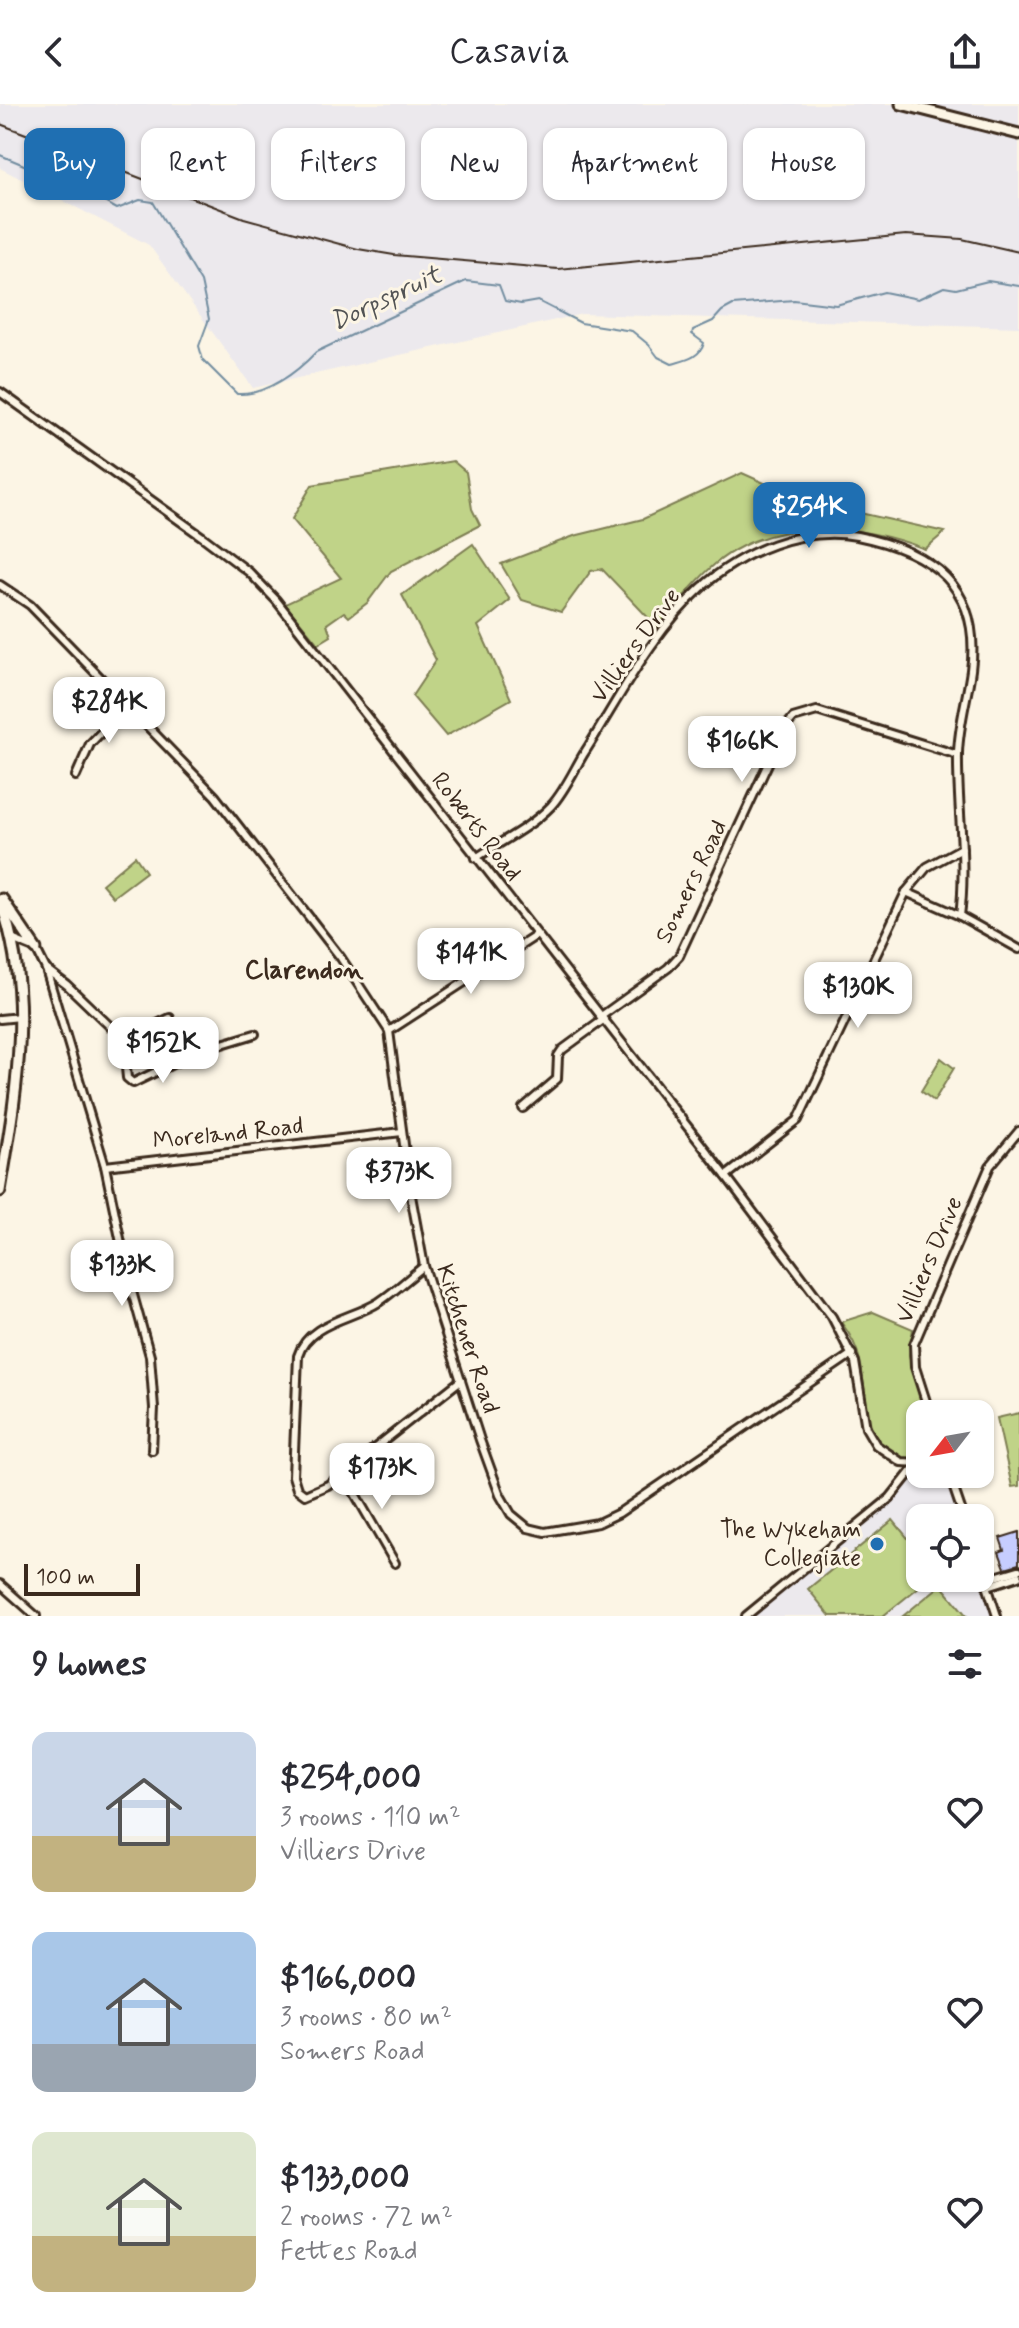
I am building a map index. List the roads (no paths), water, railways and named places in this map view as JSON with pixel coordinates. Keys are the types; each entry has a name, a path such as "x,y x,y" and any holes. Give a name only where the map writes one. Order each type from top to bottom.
{"street":[{"path":"901,104 1019,134"},
{"name":"Roberts Road","path":"0,392 249,572 317,651 832,1317 852,1354 871,1437 884,1452 906,1462"},
{"name":"Villiers Drive","path":"476,858 552,805 673,616 702,587 731,565 767,546 806,536 848,535 881,541 930,561 961,600 972,634 971,670 960,720 958,755 963,890 960,916"},
{"name":"Kitchener Road","path":"0,585 30,605 215,796 341,958 389,1031 424,1266 500,1495 518,1521 528,1528 545,1532 598,1523 619,1513 852,1354"},
{"path":"76,776 90,744 127,705"},
{"name":"Somers Road","path":"523,1108 557,1079 558,1056 562,1050 679,956 784,729 793,718 817,711 958,755"},
{"path":"726,1176 798,1120 906,892 927,867 962,848"},
{"path":"906,892 960,916 1019,949"},
{"path":"0,899 14,940 21,1017 11,1123 0,1191"},
{"path":"0,899 36,949 46,969 72,1047 105,1166 128,1277 150,1356 154,1408 152,1450"},
{"path":"389,1031 537,935"},
{"path":"14,940 36,949"},
{"path":"46,969 123,1037 127,1078 133,1083 186,1057 255,1034"},
{"path":"0,1019 21,1017"},
{"path":"123,1037 170,1018"},
{"name":"Villiers Drive","path":"926,1400 915,1367 914,1344 990,1166 1019,1131"},
{"name":"Moreland Road","path":"105,1166 402,1132"},
{"path":"424,1266 377,1303 312,1334 301,1344 294,1483 300,1492 311,1494 343,1473 461,1380"},
{"path":"343,1473 395,1563"},
{"path":"746,1616 890,1498 906,1479"},
{"path":"994,1581 1019,1573"},
{"path":"0,1584 36,1616"},
{"path":"989,1592 997,1616"}],"waterway":[{"name":"Dorpspruit","path":"0,155 79,188 117,209 140,200 153,202 201,282 209,319 199,346 203,360 237,394 270,387 290,375 316,352 466,281 499,285 505,301 521,304 538,301 581,323 632,331 658,357 672,364 699,352 704,343 692,334 693,330 713,321 733,305 794,300 836,305 884,292 918,299 944,287 956,289 988,281 1019,286"}],"railway":[{"path":"0,124 244,218 358,249 394,255 558,269 906,235 962,239 1019,252"}],"place":[{"name":"The Wykeham Collegiate","path":"877,1544"}],"district":[{"name":"Clarendon","path":"304,971"}]}
